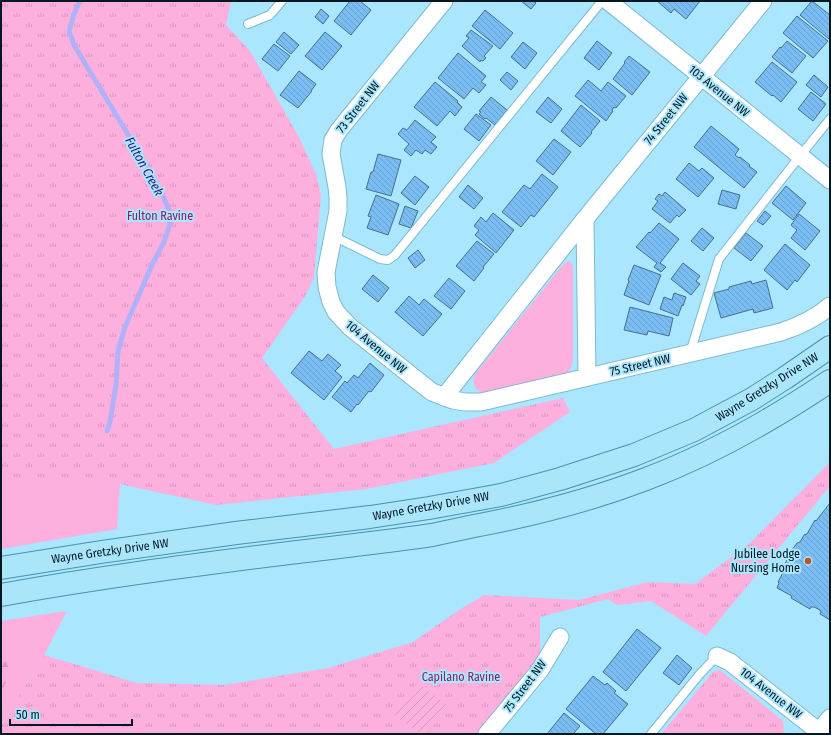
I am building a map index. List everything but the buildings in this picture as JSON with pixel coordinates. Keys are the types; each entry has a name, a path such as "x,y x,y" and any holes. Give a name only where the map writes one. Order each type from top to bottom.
{"main road":[{"name":"Wayne Gretzky Drive NW","path":"1,568 236,533 370,517 429,508 501,495 554,481 634,455 694,430 752,399 830,347"},
{"path":"1,595 116,576 434,534 539,512 608,492 676,467 737,438 769,420 830,381"}],"street":[{"name":"73 Street NW","path":"326,281 328,262 338,211 337,187 331,154 333,140 339,130 444,1"},
{"name":"103 Avenue NW","path":"608,1 830,180"},
{"name":"74 Street NW","path":"444,397 585,219 763,1"},
{"path":"585,219 587,377"},
{"name":"104 Avenue NW","path":"326,281 331,302 336,312 344,320 422,385 432,392 444,397"},
{"name":"75 Street NW","path":"444,397 465,402 481,402 781,332 810,320 830,306"},
{"name":"75 Street NW","path":"488,734 540,670 560,637"},
{"name":"104 Avenue NW","path":"717,656 730,662 819,733"},
{"path":"819,733 830,718"}],"lane":[{"path":"248,24 270,15 282,1"},
{"path":"333,236 380,259 388,260 395,255 602,1"},
{"path":"690,353 719,259 830,118"},
{"path":"651,734 699,675 717,656"}],"green space":[{"name":"Fulton Ravine","path":"1,1 231,1 226,25 250,51 299,137 316,174 321,195 314,278 304,298 262,358 334,449 563,398 570,412 494,463 366,489 216,505 120,484 1,481"},
{"path":"570,261 573,266 573,361 569,371 567,373 486,393 479,391 473,381 475,374 562,266"},
{"name":"Capilano Ravine","path":"830,462 830,486 706,636 651,601 617,605 608,599 540,617 540,670 487,734 1,734 1,725 44,655 137,683 224,685 328,668 413,642 462,608 484,595 579,600 648,582 695,584 749,544"},
{"path":"1,481 120,484 117,529 1,549"},
{"path":"67,611 44,655 1,725 1,621"},
{"path":"20,658 1,691 1,662"},
{"path":"720,670 783,721 784,734 661,734 713,672"},
{"path":"417,683 448,705 427,734 421,734 394,715"}],"waterway":[{"name":"Fulton Creek","path":"80,1 69,31 74,45 153,176 170,213 170,224 164,242 152,265 125,327 118,351 116,385 110,422 107,431"}],"place":[{"name":"Jubilee Lodge Nursing Home","path":"808,561"}]}
